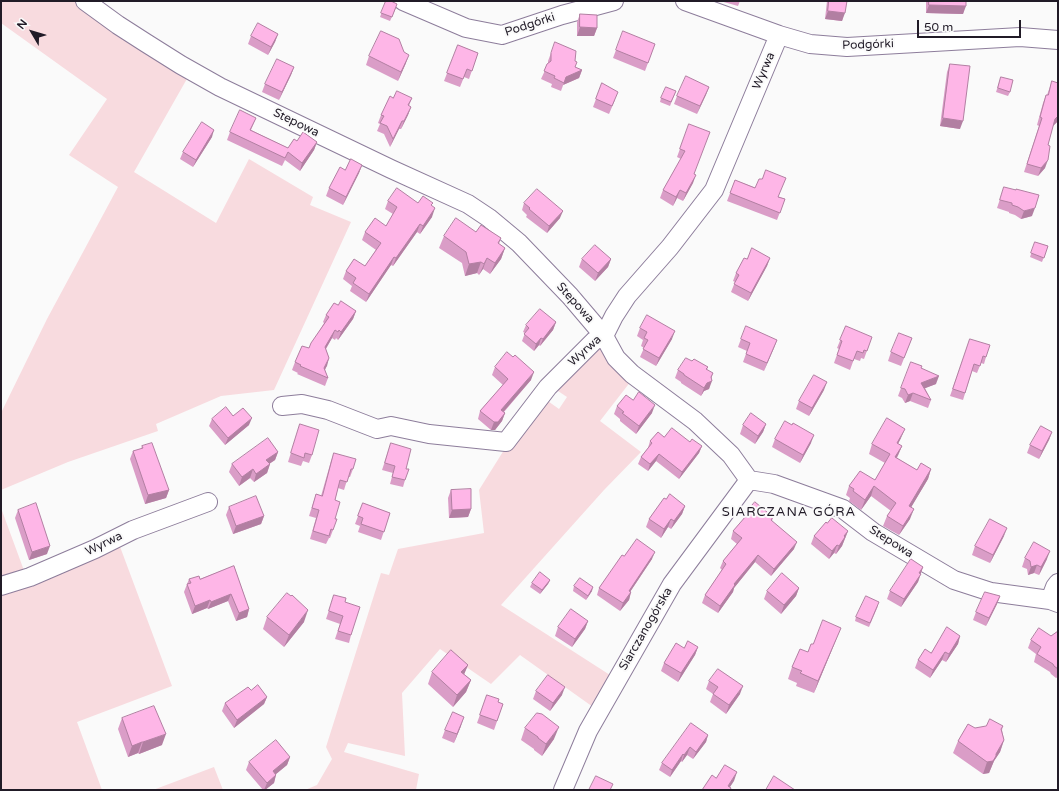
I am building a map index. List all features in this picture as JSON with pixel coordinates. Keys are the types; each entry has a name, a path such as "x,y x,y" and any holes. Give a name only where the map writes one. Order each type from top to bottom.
{"street":[{"name":"Stepowa","path":"85,1 146,43 220,87 384,166 468,204 489,218 519,243 570,296 604,336 616,358 632,374 695,421 731,455 749,480 774,484 843,509 873,532 954,580 991,592 1054,602 1055,587 1058,583"},
{"name":"Podgórki","path":"403,1 466,28 502,35 562,15 614,1"},
{"name":"Podgórki","path":"685,1 779,35 810,44 847,47 1020,37 1058,40"},
{"name":"Wyrwa","path":"282,406 302,404 328,410 377,429 391,426 429,434 506,442 548,387 594,341 604,336 614,316 627,296 670,247 714,190 779,35"},
{"name":"Siarczanogórska","path":"563,790 588,731 672,584 749,480"},
{"name":"Wyrwa","path":"1,586 30,577 95,549 134,530 208,502"}],"shaded area":[{"path":"1,1 75,1 138,47 188,77 134,172 216,223 249,159 313,197 310,205 351,222 274,390 221,396 156,424 158,431 68,462 1,490 1,413 47,319 118,187 69,155 107,99 1,23"},
{"path":"600,342 631,381 600,421 641,452 604,490 501,605 610,675 593,707 520,655 491,684 440,649 402,693 405,756 348,743 344,752 419,774 416,790 305,790 317,785 332,759 326,747 381,573 389,575 398,549 484,533 479,490 504,450 545,399 559,409 567,397 555,389"},
{"path":"1,508 26,576 1,583"},
{"path":"119,544 172,686 77,722 102,790 1,790 1,591"},
{"path":"214,767 223,790 153,790"}],"building":[{"path":"386,1 391,1 397,4 392,17 381,13"},
{"path":"829,1 847,1 845,13 828,11"},
{"path":"929,1 966,1 966,6 929,5"},
{"path":"580,14 597,15 597,28 580,27"},
{"path":"258,23 278,34 271,47 251,36"},
{"path":"381,31 399,39 404,52 409,55 401,72 369,56"},
{"path":"623,31 655,44 648,63 616,50"},
{"path":"555,42 576,51 575,61 577,62 575,67 582,70 566,77 564,83 554,78 555,76 544,71 547,64 551,61 551,53"},
{"path":"458,45 478,53 472,71 467,69 463,79 447,73"},
{"path":"277,59 294,67 282,92 265,84"},
{"path":"950,64 970,66 963,121 943,118"},
{"path":"686,76 709,87 700,106 677,96"},
{"path":"1001,77 1013,80 1010,92 998,88"},
{"path":"1052,81 1058,83 1058,116 1055,119 1048,145 1050,146 1048,160 1041,168 1027,164 1042,118 1040,117 1046,95 1048,95"},
{"path":"602,83 618,92 612,106 596,99"},
{"path":"666,87 676,91 671,102 661,98"},
{"path":"397,91 412,98 408,105 411,107 393,139 387,126 380,123 384,116 381,115 390,96 393,98"},
{"path":"240,110 256,118 250,130 288,148 294,139 297,141 303,132 317,142 302,163 288,152 285,158 230,132"},
{"path":"202,122 214,130 196,160 183,152"},
{"path":"689,124 710,132 694,174 696,175 686,193 680,190 676,197 663,190 685,151 680,149"},
{"path":"351,159 362,165 346,197 329,188 340,167 345,170"},
{"path":"766,170 786,178 778,197 785,199 780,213 730,193 735,180 755,188 759,179 762,179"},
{"path":"1004,187 1039,195 1035,208 1024,211 1012,205 1012,203 1000,200"},
{"path":"397,188 418,203 423,196 433,203 431,205 435,208 423,226 420,224 396,258 394,257 369,294 353,283 356,278 346,271 354,259 365,266 381,243 365,232 375,218 386,226 397,207 388,201"},
{"path":"537,189 563,211 549,226 524,203"},
{"path":"456,218 476,232 481,225 501,238 498,243 505,248 495,263 487,258 484,264 481,262 469,264 466,252 444,236"},
{"path":"1035,242 1048,246 1044,258 1031,253"},
{"path":"595,245 611,259 598,273 582,259"},
{"path":"752,248 770,258 751,293 734,284 739,275 736,273 744,258 747,259"},
{"path":"341,301 356,311 341,332 339,330 338,332 335,330 325,347 329,358 324,368 328,378 300,366 301,365 295,362 302,346 309,348 329,317 326,315 334,303 338,305"},
{"path":"540,309 556,322 543,339 541,338 536,344 524,334 529,328 526,325"},
{"path":"647,315 675,331 659,358 643,349 648,340 644,338 647,332 640,328"},
{"path":"746,326 777,340 767,363 746,354 750,343 741,339"},
{"path":"846,326 872,337 867,351 864,350 863,353 857,351 853,361 837,355 842,341 840,340"},
{"path":"899,333 912,338 904,358 891,352"},
{"path":"970,339 990,345 986,357 983,356 980,366 974,364 965,393 953,389"},
{"path":"507,352 513,357 515,355 534,372 501,410 505,413 498,422 494,422 480,411 508,379 495,367"},
{"path":"686,358 692,361 694,359 708,367 706,369 713,373 711,377 712,381 707,383 704,388 678,370"},
{"path":"911,362 922,366 921,368 939,376 921,383 931,400 913,393 908,395 905,389 901,388"},
{"path":"814,375 827,382 812,408 799,401"},
{"path":"639,392 655,405 639,426 622,413 624,412 617,406 626,395 633,400"},
{"path":"226,407 233,416 243,408 252,418 228,438 212,419"},
{"path":"751,413 766,424 758,436 743,425"},
{"path":"887,418 905,429 897,443 902,446 895,457 917,470 921,463 931,469 909,506 914,509 903,526 887,516 896,503 874,486 865,500 849,486 860,471 875,480 890,454 872,444"},
{"path":"785,421 792,425 793,423 814,435 803,455 775,439"},
{"path":"300,424 319,430 312,455 305,453 304,458 291,453"},
{"path":"1041,426 1052,432 1042,451 1030,445"},
{"path":"672,428 690,442 692,439 702,446 682,472 659,454 650,464 641,457 652,443 650,441 658,432 664,437"},
{"path":"268,438 278,452 266,460 270,464 256,474 253,469 242,477 232,464"},
{"path":"152,443 169,490 148,495 133,451"},
{"path":"391,443 411,449 406,469 409,469 405,480 392,477 395,466 385,463"},
{"path":"334,453 356,459 347,482 340,480 335,500 340,502 335,519 337,519 329,536 313,531 319,510 312,508 316,494 322,496"},
{"path":"471,489 471,509 452,510 451,490"},
{"path":"670,494 685,506 674,521 671,519 664,529 649,519 664,498 666,499"},
{"path":"256,496 264,516 236,526 229,507"},
{"path":"755,502 773,517 771,520 797,542 774,569 758,555 734,584 735,585 720,606 705,595 726,564 723,561 742,538 733,531 746,516 745,514"},
{"path":"36,503 50,546 32,552 18,510"},
{"path":"363,503 390,513 384,532 361,524 363,518 358,516"},
{"path":"832,518 848,531 839,546 837,545 832,551 814,536 826,522 827,523"},
{"path":"990,519 1007,528 993,555 975,546"},
{"path":"637,539 655,552 629,591 631,592 623,603 599,588 622,555 624,556"},
{"path":"1034,542 1050,551 1041,567 1037,565 1031,567 1030,561 1025,558"},
{"path":"911,559 923,567 919,573 921,574 904,599 890,591"},
{"path":"234,566 249,609 239,613 231,594 211,602 210,600 195,606 187,584 191,583 189,579 199,576 200,579"},
{"path":"540,572 550,580 542,590 532,583"},
{"path":"782,573 799,588 784,605 767,591"},
{"path":"580,578 593,587 588,596 574,586"},
{"path":"985,592 1000,596 989,618 976,612"},
{"path":"287,593 291,596 292,595 308,610 289,635 267,617"},
{"path":"334,595 346,598 345,602 360,607 351,635 338,631 343,616 329,611"},
{"path":"866,596 879,602 870,623 856,617"},
{"path":"571,609 588,621 575,639 558,627"},
{"path":"823,620 841,628 818,681 800,673 802,671 792,667 800,649 808,652"},
{"path":"947,627 960,636 949,654 945,652 933,670 918,660 925,649 931,653"},
{"path":"1039,628 1051,636 1058,631 1058,669 1037,654 1041,647 1031,640"},
{"path":"688,641 698,647 681,673 664,663 676,643 684,648"},
{"path":"451,650 468,665 461,672 471,680 457,695 432,672"},
{"path":"718,669 743,686 729,705 713,694 718,687 709,681"},
{"path":"548,675 565,687 553,703 536,691"},
{"path":"258,685 267,697 237,720 225,703 248,687 251,690"},
{"path":"487,695 499,699 498,702 503,704 497,721 480,715"},
{"path":"154,706 166,734 132,746 122,718"},
{"path":"453,712 464,717 457,734 445,730"},
{"path":"537,713 542,714 559,727 546,744 525,728"},
{"path":"990,719 1003,726 1001,729 1004,740 993,761 987,762 958,741 968,724 975,728 986,726"},
{"path":"691,723 708,735 696,752 690,747 672,770 662,763"},
{"path":"276,740 290,757 273,771 276,775 267,783 249,762"},
{"path":"725,765 737,772 728,786 731,788 730,790 702,790 712,775 716,778"},
{"path":"596,776 613,784 610,790 589,790"},
{"path":"774,776 795,790 766,790"}],"district":[{"name":"SIARCZANA GÓRA","path":"789,513"}]}
